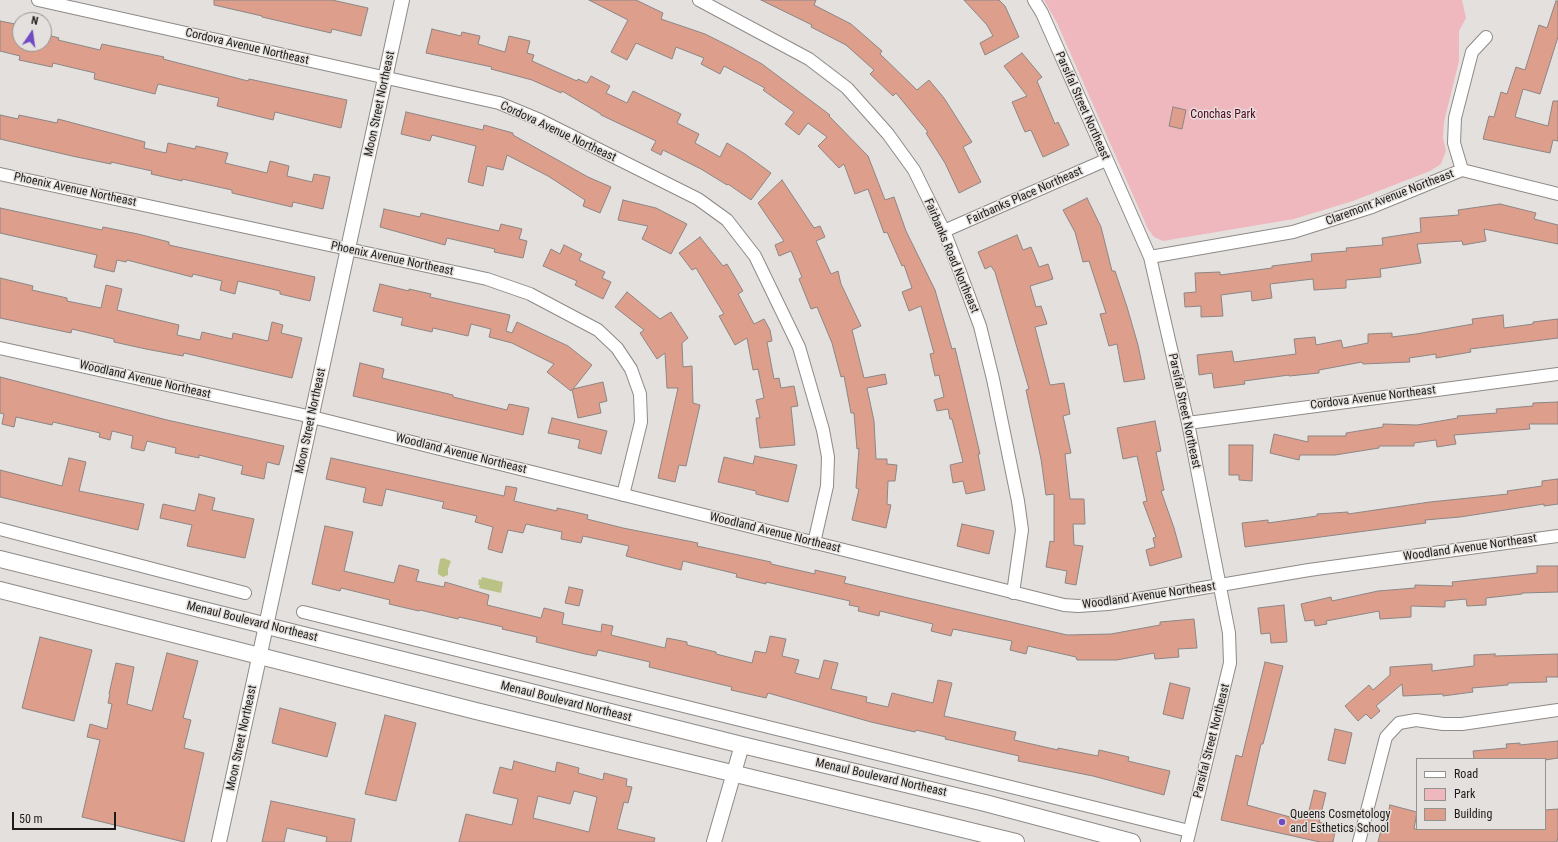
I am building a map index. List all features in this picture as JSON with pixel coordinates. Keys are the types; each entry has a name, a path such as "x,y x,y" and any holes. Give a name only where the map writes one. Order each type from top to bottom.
{"main road":[{"name":"Menaul Boulevard Northeast","path":"0,559 742,745 985,803 1132,842"},
{"path":"0,590 476,711 733,772 1016,842"}],"street":[{"name":"Cordova Avenue Northeast","path":"38,0 499,103 540,120 698,199 727,220 755,256 799,347 823,430 828,457 827,486 814,543"},
{"name":"Moon Street Northeast","path":"219,842 402,0"},
{"name":"Fairbanks Road Northeast","path":"698,0 809,59 847,88 888,134 914,170 944,231 980,326 1018,501 1022,530 1013,593"},
{"name":"Parsifal Street Northeast","path":"1034,0 1042,13 1150,257 1188,423 1229,633 1230,663 1188,836"},
{"path":"1462,170 1454,143 1455,118 1472,52 1486,37"},
{"name":"Fairbanks Place Northeast","path":"944,231 1106,160"},
{"name":"Claremont Avenue Northeast","path":"1150,257 1293,232 1372,207 1462,170 1558,194"},
{"name":"Phoenix Avenue Northeast","path":"0,174 487,280 530,294 598,330 617,348 631,368 640,394 641,422 623,495"},
{"name":"Woodland Avenue Northeast","path":"0,348 312,417 1064,605 1078,606 1108,604 1309,570 1558,536"},
{"name":"Cordova Avenue Northeast","path":"1188,423 1558,374"},
{"path":"0,529 245,593"},
{"path":"303,612 1188,836"},
{"path":"1359,842 1386,736 1398,723 1416,720 1443,724 1462,724 1558,710"},
{"path":"714,842 742,745"}],"green space":[{"name":"Conchas Park","path":"1044,0 1462,0 1466,18 1459,31 1459,61 1444,122 1443,138 1446,151 1441,164 1430,171 1353,201 1294,219 1163,241 1154,237 1148,229 1057,23"}],"shaded area":[{"path":"443,558 451,561 448,569 448,575 443,577 438,574 438,570 440,559"},
{"path":"482,577 503,582 501,593 479,588 479,579 481,580"}],"building":[{"path":"214,0 332,0 368,8 361,36 332,29 331,33 262,17 214,5"},
{"path":"589,0 636,0 663,13 661,19 705,34 762,64 830,115 829,116 868,156 885,200 894,197 906,231 935,290 952,349 955,348 980,454 978,454 985,490 966,494 963,481 953,483 950,465 963,462 948,409 937,411 934,400 944,397 939,375 935,376 930,354 934,353 921,306 909,311 902,292 912,288 904,265 902,266 887,232 884,233 868,189 855,194 844,164 839,168 818,146 827,137 808,123 799,135 785,124 794,112 763,90 765,88 724,66 720,74 701,64 704,58 676,47 672,59 636,43 627,60 611,52 628,20"},
{"path":"761,0 816,0 814,5 851,24 882,51 880,54 917,90 929,80 944,98 972,142 963,147 981,182 959,193 945,163 926,133 928,132 896,93 893,96 870,74 874,70 846,45 811,27 812,25"},
{"path":"964,0 999,0 1005,6 1019,37 985,55 980,43 993,36 987,25"},
{"path":"1556,1 1558,1 1558,37 1540,94 1523,89 1515,117 1548,126 1553,101 1558,101 1558,141 1553,140 1550,153 1483,139 1489,116 1494,117 1501,92 1507,94 1516,67 1525,70 1539,25 1547,28"},
{"path":"0,21 12,23 12,52 52,52 52,36 59,38 58,40 100,50 102,44 164,57 163,59 248,81 249,79 347,100 341,128 275,112 273,120 217,106 219,98 158,84 155,94 94,79 95,73 53,63 52,67 19,60 20,56 0,51"},
{"path":"432,29 461,36 462,32 480,36 478,44 505,52 509,36 530,41 527,53 534,55 532,61 577,81 578,79 587,83 591,76 610,86 606,93 627,103 633,91 681,114 677,123 699,134 695,143 720,157 727,143 771,173 751,200 728,184 727,185 701,169 663,150 661,155 651,150 656,141 601,115 562,91 561,93 532,80 491,69 492,67 426,53"},
{"path":"1022,53 1042,77 1037,81 1055,124 1058,122 1069,145 1043,157 1031,130 1025,132 1012,102 1027,96 1004,66"},
{"path":"1173,107 1186,110 1182,129 1169,126"},
{"path":"406,112 483,130 484,125 513,133 513,135 588,177 611,187 600,213 583,206 585,200 548,176 507,155 503,170 487,166 483,186 468,182 476,146 432,135 430,141 401,134"},
{"path":"0,115 18,119 19,115 57,123 58,119 145,142 144,148 166,153 168,143 195,149 196,146 228,153 225,163 267,173 270,161 289,166 287,176 312,182 314,174 330,177 323,209 293,202 292,207 232,193 232,190 151,174 152,171 111,162 111,164 72,156 0,139"},
{"path":"782,180 814,228 820,226 825,237 816,241 831,274 838,271 841,284 861,326 852,330 864,378 885,374 887,384 867,388 874,421 876,459 887,459 887,464 897,465 895,481 888,481 887,504 891,505 886,528 852,520 859,489 856,488 859,448 857,449 854,413 851,413 844,376 841,377 832,343 817,307 811,309 799,279 802,277 791,251 779,256 775,245 784,241 758,203"},
{"path":"1087,198 1101,227 1112,271 1115,271 1127,307 1138,345 1145,379 1124,382 1117,344 1109,346 1100,314 1106,313 1089,261 1083,262 1075,232 1063,210"},
{"path":"623,200 656,208 687,224 671,254 642,239 648,226 618,220"},
{"path":"1500,204 1536,213 1534,219 1558,225 1558,244 1484,229 1486,241 1463,245 1462,241 1417,244 1421,263 1380,269 1381,277 1346,280 1346,288 1314,290 1313,279 1270,284 1272,298 1252,301 1251,291 1221,295 1223,316 1201,317 1201,306 1185,307 1184,293 1196,292 1195,273 1220,272 1220,275 1272,268 1272,266 1312,261 1311,254 1347,251 1346,248 1383,245 1382,238 1421,232 1420,218 1459,215 1458,210"},
{"path":"0,208 102,230 103,227 138,234 169,242 169,245 315,277 310,301 280,294 280,291 238,281 235,294 220,290 222,281 193,274 192,277 127,260 126,262 117,260 114,272 94,267 97,255 0,233"},
{"path":"384,209 420,217 421,213 499,231 501,224 522,229 519,239 527,241 523,258 494,252 495,249 447,238 445,245 380,227"},
{"path":"1017,235 1023,250 1031,247 1039,267 1048,264 1053,279 1030,286 1036,307 1041,306 1047,324 1035,327 1050,385 1064,383 1070,414 1063,416 1071,453 1065,454 1070,499 1084,499 1085,524 1073,524 1074,545 1083,546 1076,585 1065,583 1067,571 1046,567 1050,541 1054,542 1054,494 1046,495 1041,459 1026,390 1029,389 995,272 991,266 985,269 978,252"},
{"path":"700,237 723,266 727,264 743,291 738,294 754,324 764,319 770,330 772,341 767,342 774,379 779,378 781,388 794,386 798,406 791,407 795,445 760,448 756,418 760,418 756,400 764,398 758,369 753,370 747,338 735,345 719,316 724,314 696,268 692,270 679,253"},
{"path":"564,245 582,254 579,260 605,272 602,278 611,282 603,299 575,285 577,281 543,266 551,249 560,254"},
{"path":"0,278 33,286 32,290 67,298 67,301 101,308 106,285 122,289 117,310 179,325 177,335 200,340 202,332 232,339 233,333 268,341 272,322 283,325 281,333 302,338 292,378 184,353 183,356 114,342 114,339 72,329 71,333 0,318"},
{"path":"380,284 409,291 409,289 431,294 430,297 510,315 506,331 512,333 517,322 568,346 592,365 573,389 603,382 607,401 599,403 601,413 578,418 572,389 571,391 547,372 554,364 512,343 489,337 491,329 471,324 468,336 433,328 432,332 401,325 403,318 373,311"},
{"path":"627,292 660,319 671,312 688,338 682,343 683,367 692,366 693,403 700,405 686,466 679,465 675,482 658,478 678,388 667,388 665,353 657,359 640,333 644,330 615,307"},
{"path":"1503,315 1504,328 1558,319 1558,338 1470,349 1471,352 1436,358 1436,354 1409,358 1410,362 1363,364 1362,362 1319,370 1319,373 1244,381 1245,384 1214,388 1212,373 1199,375 1197,355 1232,351 1234,362 1296,354 1294,339 1315,337 1316,345 1341,340 1343,348 1368,343 1368,334 1392,333 1392,337 1416,334 1473,324 1472,319"},
{"path":"360,363 384,369 382,378 453,395 453,397 507,410 509,404 529,408 523,435 353,396"},
{"path":"0,377 167,420 284,446 279,465 267,462 264,479 241,474 243,466 199,455 199,458 175,453 176,448 147,441 144,451 131,448 133,436 112,431 110,440 99,437 100,433 53,422 52,425 16,417 14,427 2,424 4,414 0,413"},
{"path":"1558,402 1558,424 1529,424 1530,429 1454,435 1456,444 1437,447 1436,440 1414,443 1414,446 1379,446 1379,448 1335,455 1300,455 1299,460 1270,453 1274,434 1308,442 1308,436 1346,436 1346,433 1383,427 1383,424 1417,425 1458,418 1457,416 1497,413 1496,409 1533,406 1533,403"},
{"path":"552,418 607,431 601,454 578,448 580,440 548,433"},
{"path":"1155,421 1161,451 1156,452 1164,490 1161,491 1182,557 1150,566 1146,550 1155,547 1153,538 1156,537 1143,502 1147,501 1137,456 1123,459 1117,428"},
{"path":"1229,445 1253,445 1252,481 1239,480 1239,475 1229,475"},
{"path":"755,456 797,465 788,502 756,494 756,491 718,482 724,457 753,464"},
{"path":"69,458 86,462 79,491 144,504 138,530 0,497 0,470 62,486"},
{"path":"331,458 504,496 506,486 517,488 514,501 557,511 557,508 588,515 587,519 698,543 697,546 771,562 771,564 815,574 815,570 846,577 844,583 1067,635 1111,634 1160,625 1160,622 1194,619 1197,648 1178,649 1179,657 1155,659 1154,653 1117,660 1077,660 1076,657 1028,646 1026,654 1010,650 1012,641 953,629 951,636 931,631 933,624 880,611 879,616 858,611 859,607 849,605 850,601 766,582 766,584 736,577 737,574 683,561 681,570 626,556 629,546 583,536 581,543 561,539 562,532 526,524 523,533 508,530 502,553 488,549 493,527 475,522 477,516 442,508 444,502 386,489 382,506 363,502 366,488 326,479"},
{"path":"1558,479 1558,504 1544,506 1544,504 1460,517 1425,520 1426,523 1245,547 1242,523 1268,520 1268,523 1317,516 1317,514 1348,512 1348,514 1430,502 1508,494 1507,491 1542,486 1542,481"},
{"path":"199,494 215,498 212,510 254,519 245,558 187,546 192,525 160,518 163,504 195,511"},
{"path":"962,524 994,531 989,554 957,546"},
{"path":"325,526 353,532 344,571 394,583 399,565 419,570 416,581 444,587 445,582 489,595 487,605 541,618 544,608 564,613 562,624 601,632 602,624 613,626 611,635 665,648 667,638 687,642 687,645 752,663 755,651 766,653 770,636 786,639 782,656 799,660 795,673 819,679 824,660 838,663 831,689 867,697 866,702 888,707 892,693 933,703 938,680 952,683 944,716 1016,732 1014,740 1058,750 1058,748 1098,756 1099,750 1129,757 1128,761 1170,771 1164,795 1093,776 1018,761 1019,756 945,739 946,737 916,730 915,732 871,722 768,693 766,698 731,690 732,687 649,667 650,662 598,650 596,656 585,654 536,642 537,637 502,629 503,627 459,617 458,619 419,611 389,604 390,600 341,588 340,591 312,584"},
{"path":"1537,566 1558,566 1558,592 1522,593 1486,598 1486,605 1467,606 1466,599 1445,601 1445,607 1411,606 1411,617 1380,619 1379,611 1326,621 1327,624 1315,626 1314,620 1305,621 1301,604 1331,597 1332,601 1378,591 1415,588 1415,585 1453,586 1452,582 1537,573"},
{"path":"569,587 583,590 579,606 565,603"},
{"path":"1284,605 1287,642 1271,643 1270,633 1261,634 1258,608"},
{"path":"40,637 92,650 74,721 22,708"},
{"path":"167,653 198,661 183,718 191,720 184,748 204,753 184,842 82,817 100,740 87,737 90,724 107,729 112,704 108,703 109,694 116,663 134,667 127,704 152,711"},
{"path":"1495,654 1495,656 1558,654 1558,677 1546,677 1547,682 1508,683 1508,685 1472,688 1473,692 1443,696 1443,694 1403,696 1402,684 1376,706 1380,711 1371,719 1366,714 1358,721 1345,706 1369,685 1373,690 1390,675 1390,667 1432,664 1432,671 1474,666 1474,655"},
{"path":"1265,662 1283,666 1263,744 1261,744 1247,805 1290,817 1291,811 1308,815 1314,790 1326,793 1319,822 1336,826 1333,842 1320,842 1221,820 1236,755 1242,757"},
{"path":"1170,683 1190,688 1183,719 1163,714"},
{"path":"280,708 336,723 327,757 272,743"},
{"path":"385,715 416,723 396,801 365,794"},
{"path":"1335,729 1352,733 1345,764 1328,760"},
{"path":"1558,741 1558,758 1546,760 1546,758 1474,758 1473,751 1507,748 1506,744 1520,743 1520,745"},
{"path":"514,761 555,772 557,762 579,768 578,773 603,780 604,773 627,779 626,786 632,787 628,803 624,802 617,829 655,838 654,842 459,842 466,814 512,825 518,799 493,793 500,767 512,770","holes":["574,791 597,797 589,832 533,818 538,796 570,804"]},
{"path":"271,801 355,819 351,842 326,842 327,837 287,828 284,842 262,842"},
{"path":"1390,805 1416,812 1414,829 1416,830 1546,830 1546,810 1558,809 1557,842 1378,842 1381,830 1384,830"}],"place":[{"name":"Queens Cosmetology and Esthetics School","path":"1282,822"}]}
